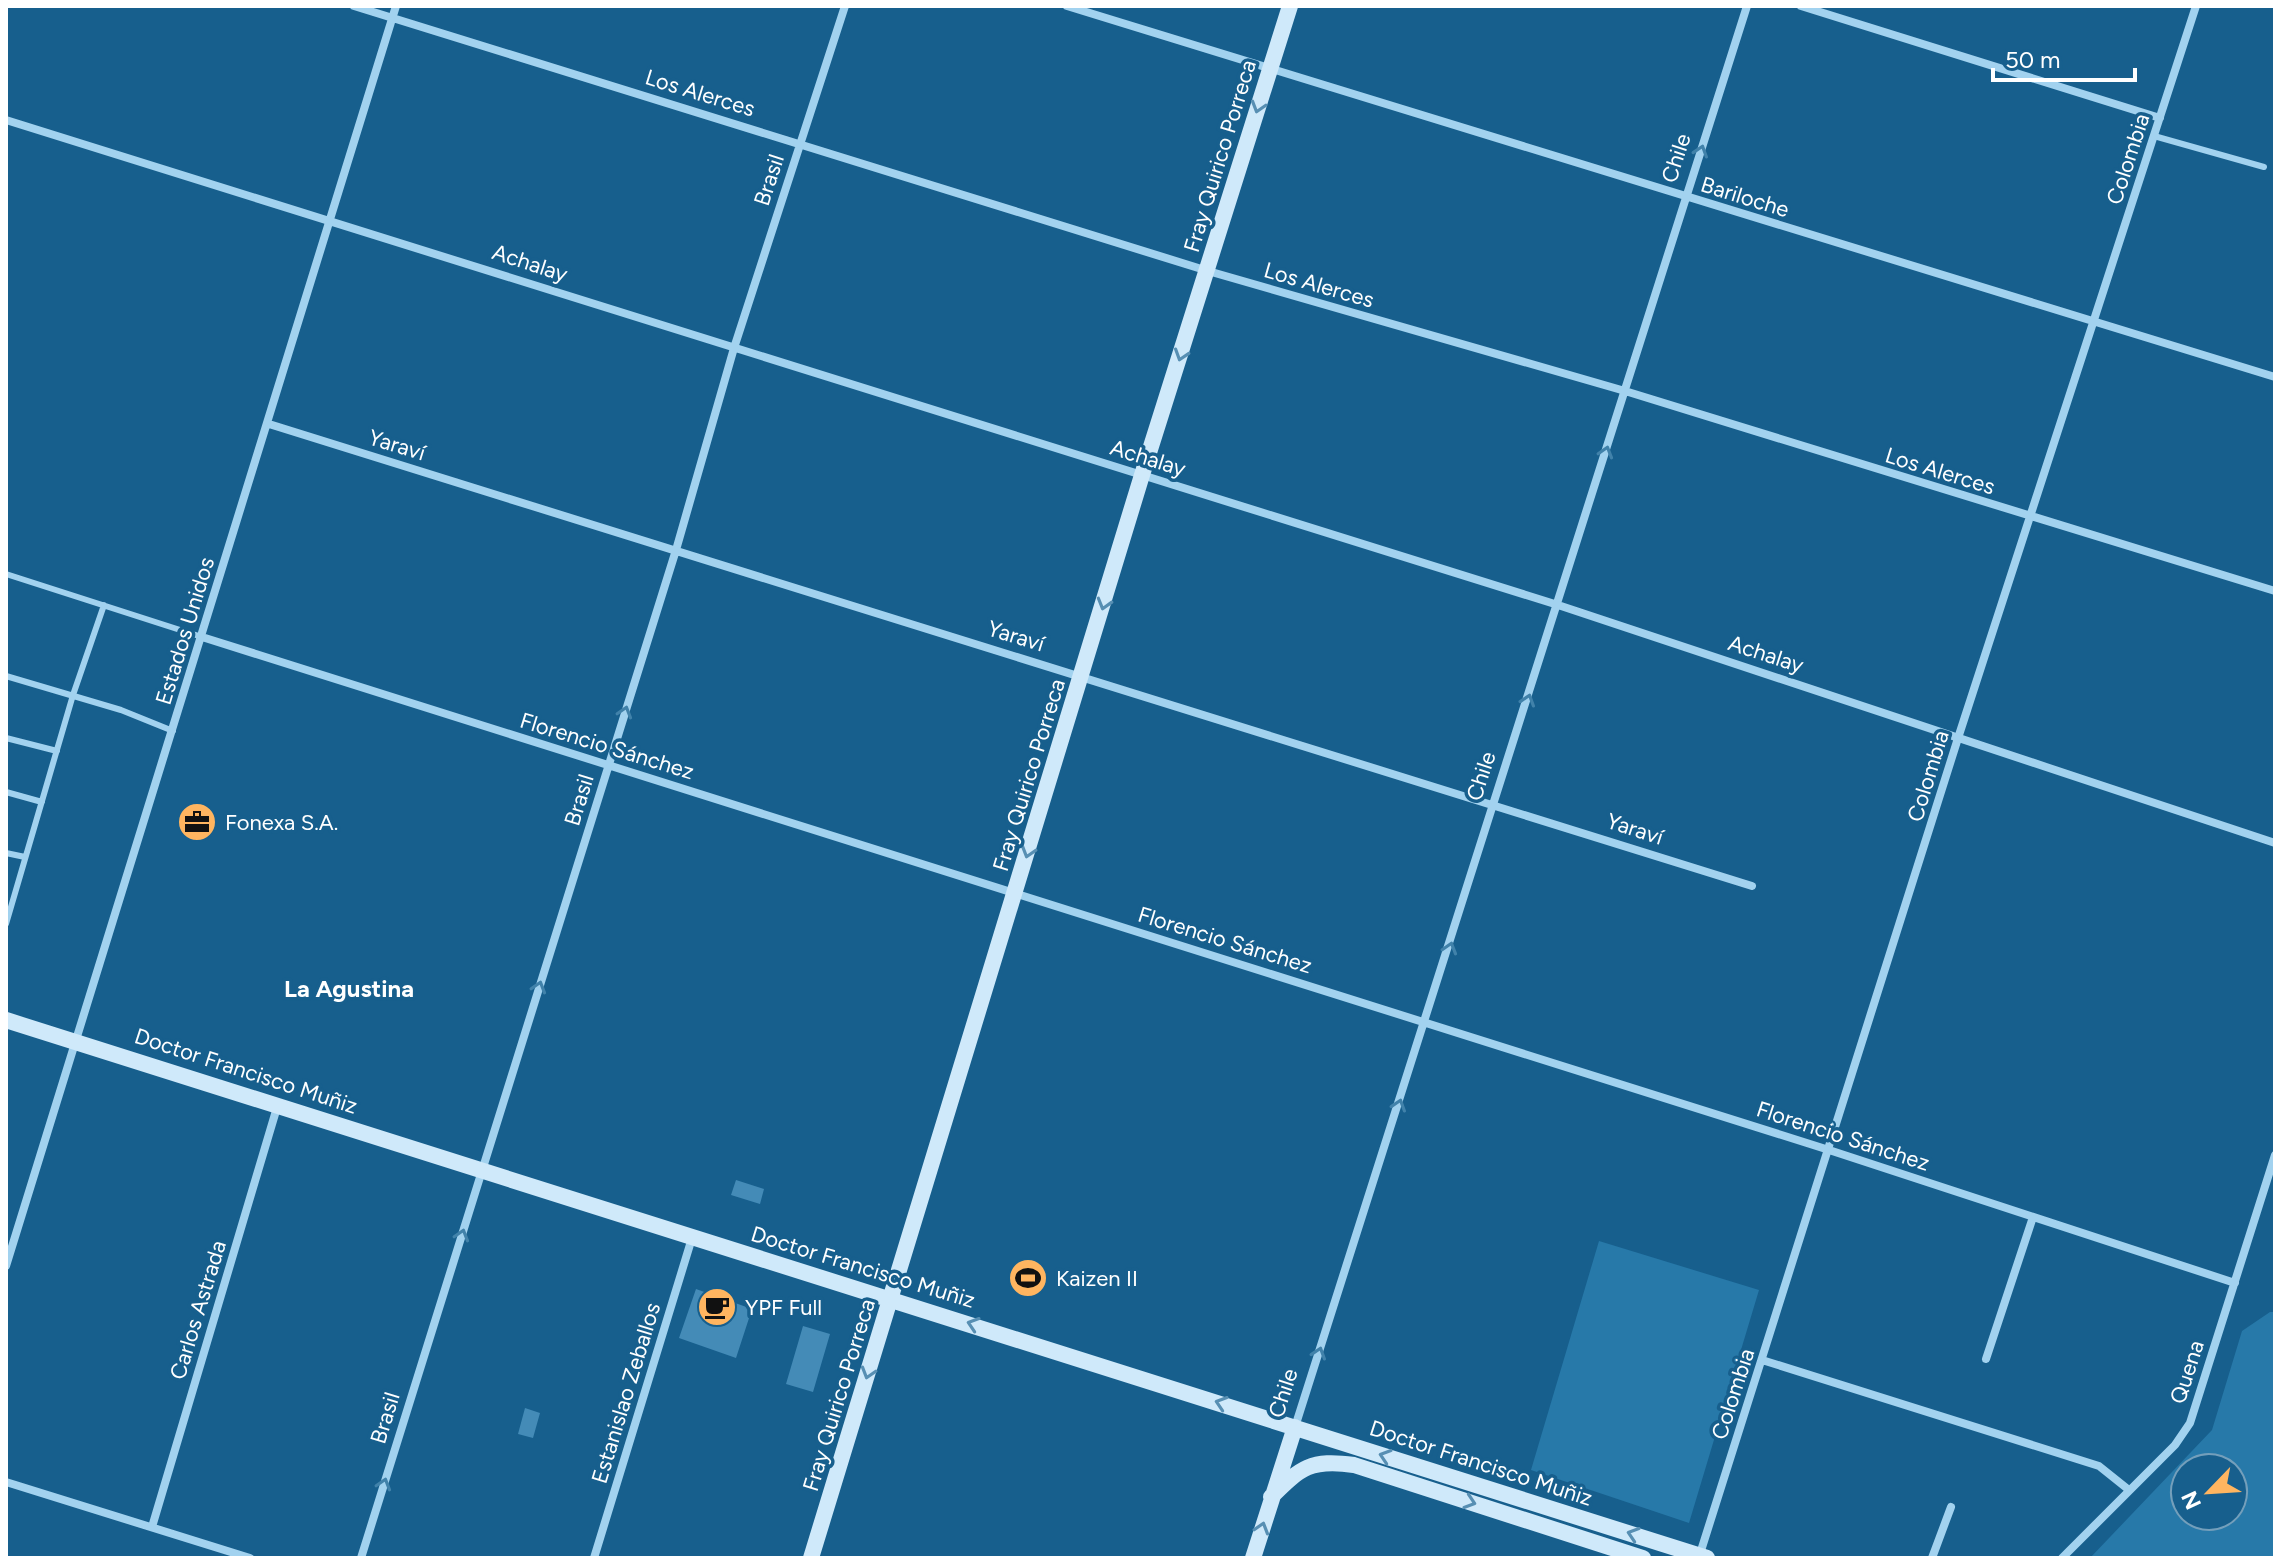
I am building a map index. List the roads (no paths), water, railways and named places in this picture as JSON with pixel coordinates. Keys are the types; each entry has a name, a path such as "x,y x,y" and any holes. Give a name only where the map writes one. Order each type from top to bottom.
{"main road":[{"name":"Fray Quirico Porreca","path":"811,1558 1142,475 1290,6"},
{"name":"Doctor Francisco Muñiz","path":"6,1020 279,1103 692,1238 892,1298 1702,1557"},
{"name":"Chile","path":"1253,1558 1295,1427"},
{"name":"Doctor Francisco Muñiz","path":"1271,1497 1295,1473 1322,1460 1354,1465 1643,1558"}],"street":[{"name":"Los Alerces","path":"354,6 1208,271 1625,391 2275,591"},
{"name":"Estados Unidos","path":"6,1266 9,1244 76,1041 269,424 396,6"},
{"name":"Brasil","path":"361,1558 676,550 734,348 845,6"},
{"name":"Bariloche","path":"1067,6 2275,377"},
{"name":"Chile","path":"1295,1427 1747,6"},
{"path":"1801,6 2160,118"},
{"name":"Colombia","path":"1702,1557 1959,735 2196,6"},
{"name":"Achalay","path":"6,120 333,219 734,348 1558,605 1959,735 2275,843"},
{"name":"Yaraví","path":"269,424 1495,803 1752,886"},
{"name":"Florencio Sánchez","path":"202,637 1829,1150 2235,1283"},
{"name":"Carlos Astrada","path":"152,1527 279,1103"},
{"name":"Quena","path":"2062,1558 2175,1445 2190,1423 2275,1155"},
{"path":"1986,1359 2033,1217"},
{"name":"Estanislao Zeballos","path":"594,1558 692,1238"},
{"path":"1762,1360 2099,1466 2129,1490"},
{"path":"6,1482 250,1558"},
{"path":"1932,1558 1951,1507"}],"lane":[{"path":"2154,136 2264,167"},
{"path":"6,574 202,637"},
{"path":"6,924 73,695 104,605"},
{"path":"6,676 73,695 173,731"},
{"path":"6,738 57,751"},
{"path":"6,792 42,802"},
{"path":"6,853 25,857"}],"place":[{"name":"Fonexa S.A.","path":"197,822"},
{"name":"Kaizen II","path":"1028,1278"},
{"name":"YPF Full","path":"717,1307"}],"district":[{"name":"La Agustina","path":"349,988"}]}
